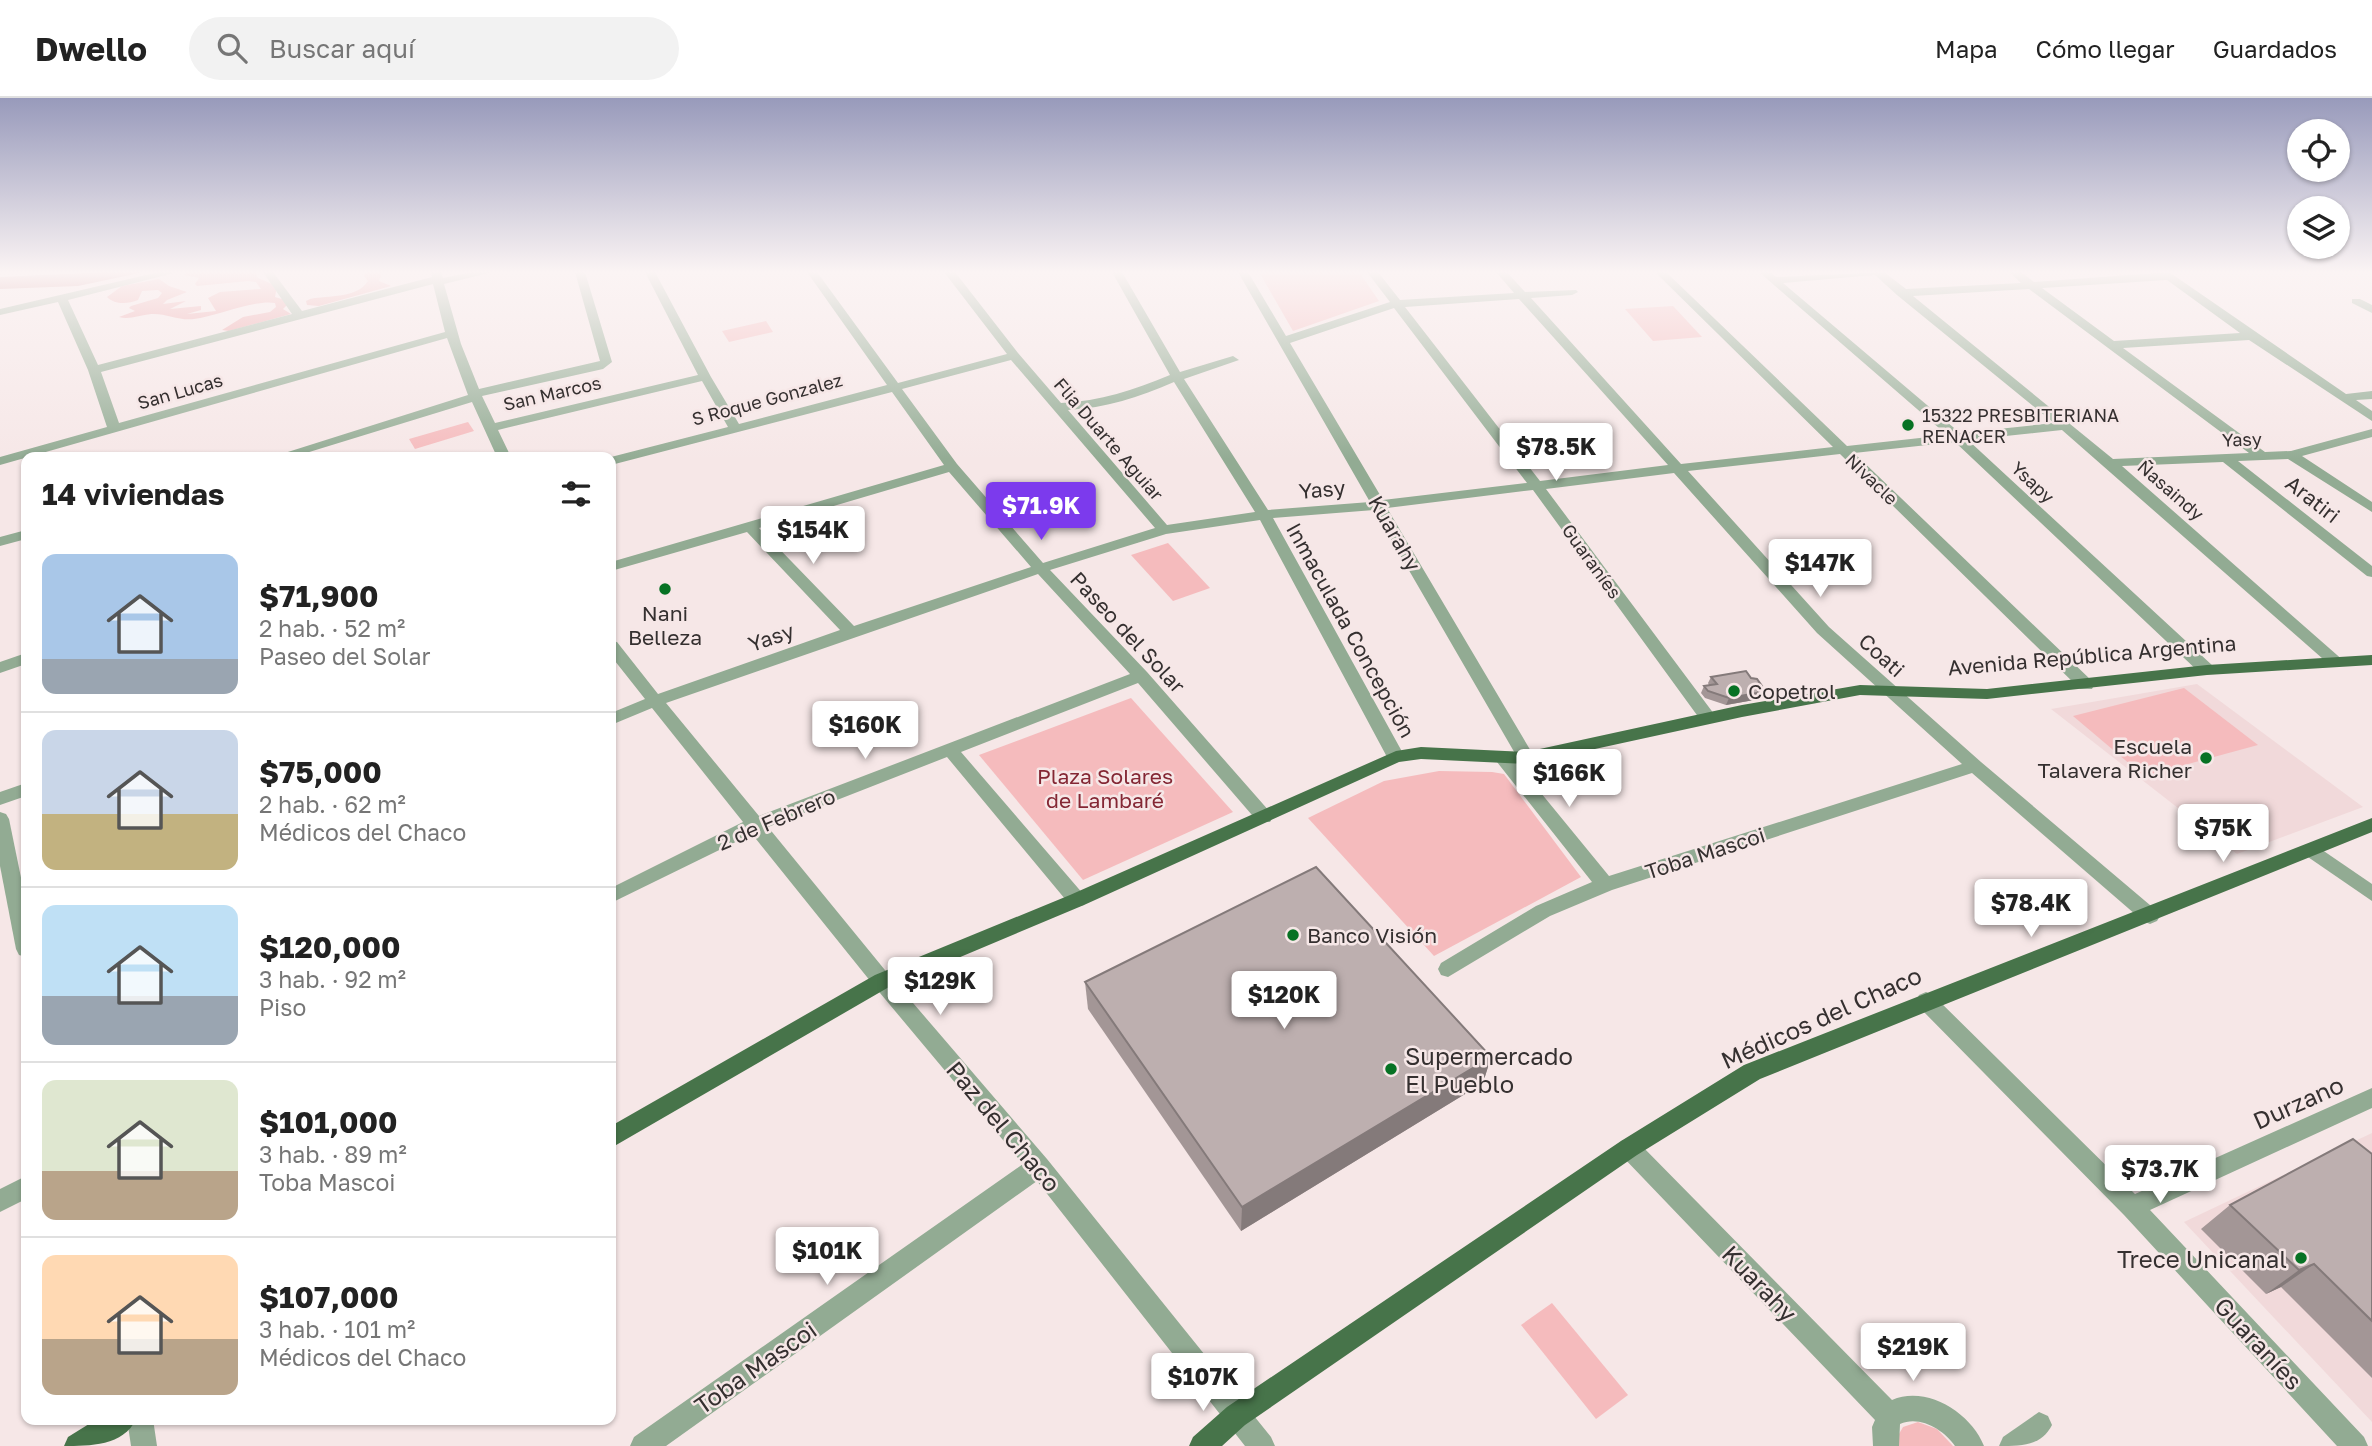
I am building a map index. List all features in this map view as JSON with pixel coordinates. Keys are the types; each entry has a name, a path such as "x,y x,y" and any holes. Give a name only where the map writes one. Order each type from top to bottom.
{"main road":[{"name":"Avenida República Argentina","path":"616,1135 882,981 1077,900 1396,757 1421,752 1526,758 1860,690 1987,694 2207,670 2372,660"},
{"name":"Médicos del Chaco","path":"1202,1446 1236,1416 1629,1147 1752,1072 1926,1001 2150,916 2372,825"},
{"path":"77,1446 112,1425"}],"street":[{"path":"78,335 114,428"},
{"path":"93,370 221,335"},
{"name":"San Lucas","path":"31,452 447,335"},
{"path":"450,335 502,452"},
{"name":"San Marcos","path":"294,452 475,395 599,366 606,362 607,358 600,335"},
{"path":"683,335 735,427"},
{"name":"Paseo del Solar","path":"856,335 952,467 1264,817"},
{"name":"Flia Duarte Aguiar","path":"998,335 1164,530"},
{"name":"Inmaculada Concepción","path":"1153,335 1265,515 1396,757"},
{"name":"Kuarahy","path":"1280,335 1526,758"},
{"path":"1284,341 1302,335"},
{"name":"Guaraníes","path":"1420,335 1537,486 1708,719"},
{"name":"Coati","path":"1558,335 1823,630 1975,766 2150,916"},
{"name":"Nivacle","path":"1724,335 2086,685"},
{"name":"Ysapy","path":"1837,335 1958,438 2207,670"},
{"name":"Ñasaindy","path":"1952,335 2110,463 2337,662"},
{"path":"2097,335 2264,458"},
{"path":"2110,345 2251,336 2372,417"},
{"name":"S Roque Gonzalez","path":"616,460 1014,356"},
{"path":"1058,407 1093,405 1124,398 1177,376 1233,360"},
{"name":"San Marcos","path":"490,428 705,377"},
{"path":"2343,398 2372,395"},
{"name":"Yasy","path":"616,717 654,701 852,632 1164,530 1265,515 1379,505 1679,468 2064,426"},
{"name":"Yasy","path":"2110,463 2291,455 2372,433"},
{"name":"San Lucas","path":"0,461 21,455"},
{"path":"2291,455 2372,508"},
{"name":"Aratiri","path":"2227,458 2372,573"},
{"path":"616,565 952,467"},
{"path":"748,525 852,632"},
{"path":"0,542 21,536"},
{"name":"Paz del Chaco","path":"616,652 882,981 1039,1166 1262,1446"},
{"path":"0,668 21,661"},
{"name":"2 de Febrero","path":"616,894 754,825 1141,676"},
{"path":"949,749 1077,900"},
{"path":"1503,758 1605,885"},
{"name":"Toba Mascoi","path":"1448,969 1543,911 1605,885 1975,766"},
{"path":"0,799 21,791"},
{"path":"0,819 21,924"},
{"path":"2312,850 2372,894"},
{"name":"Guaraníes","path":"1926,1001 2132,1207 2355,1446"},
{"name":"Durzano","path":"2132,1207 2372,1098"},
{"name":"Kuarahy","path":"1629,1147 1890,1418"},
{"name":"Toba Mascoi","path":"643,1446 1039,1166"},
{"path":"0,1201 21,1190"},
{"path":"1886,1446 1885,1428 1890,1418 1900,1410 1912,1407 1927,1409 1956,1426 1970,1446"},
{"path":"141,1425 144,1446"},
{"path":"2012,1446 2039,1425"}],"shaded area":[{"name":"Escuela Talavera Richer","path":"2197,684 2363,807 2237,854 2051,709"},
{"name":"Trece Unicanal","path":"2372,1133 2372,1422 2184,1222"}],"green space":[{"path":"724,335 760,335 729,342"},
{"path":"1648,335 1702,337 1653,341"},
{"path":"468,422 474,431 415,449 409,439"},
{"path":"1168,543 1210,588 1173,601 1131,555"},
{"path":"2184,688 2258,745 2144,776 2073,716"},
{"name":"Plaza Solares de Lambaré","path":"1131,698 1233,812 1083,880 979,755"},
{"path":"1439,771 1504,774 1581,877 1434,956 1308,818 1384,781"},
{"path":"1552,1303 1628,1395 1596,1419 1521,1325"},
{"path":"1918,1422 1937,1429 1953,1446 1899,1446 1899,1434 1903,1427"}],"building":[{"name":"Copetrol","path":"1746,671 1762,686 1757,693 1729,698 1708,691 1704,686 1717,684 1711,677"},
{"path":"1316,867 1491,1057 1242,1207 1085,982"},
{"path":"2353,1139 2372,1154 2372,1321 2314,1264 2299,1270 2230,1205"}],"place":[{"name":"15322 PRESBITERIANA RENACER","path":"1908,425"},
{"name":"Nani Belleza","path":"665,589"},
{"name":"Copetrol","path":"1734,691"},
{"name":"Escuela Talavera Richer","path":"2206,758"},
{"name":"Banco Visión","path":"1293,935"},
{"name":"Supermercado El Pueblo","path":"1391,1069"},
{"name":"Trece Unicanal","path":"2301,1258"}]}
